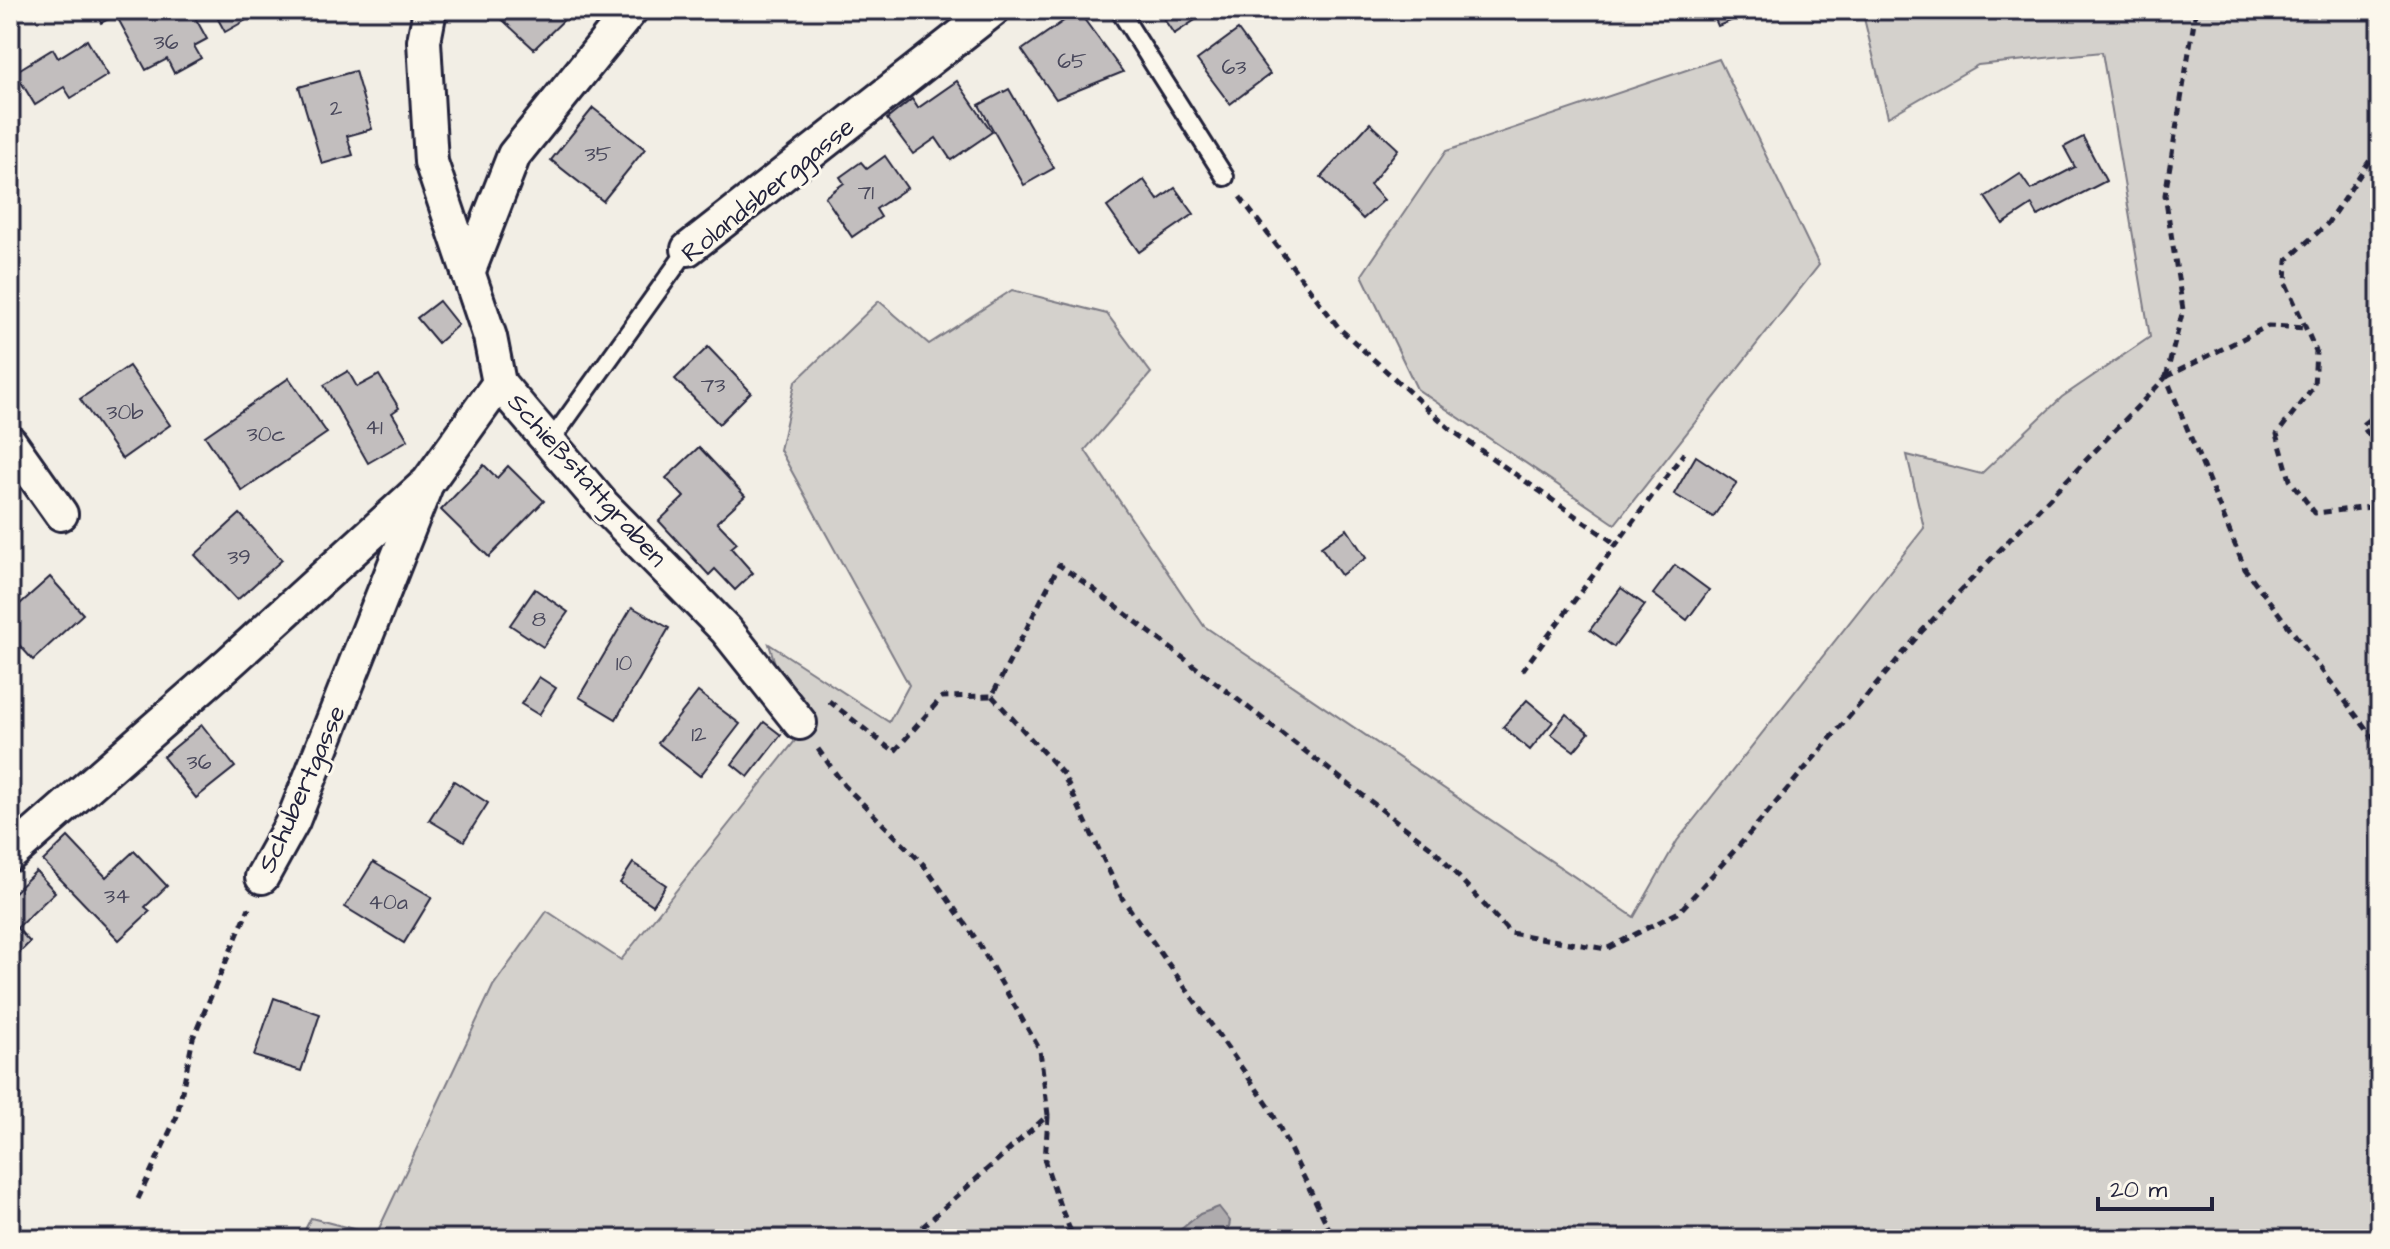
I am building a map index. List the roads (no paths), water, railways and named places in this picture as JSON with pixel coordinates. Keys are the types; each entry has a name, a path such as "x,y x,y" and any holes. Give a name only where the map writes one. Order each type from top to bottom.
{"street":[{"name":"Schießstattgraben","path":"430,10 424,41 431,162 490,337 499,383 603,505 726,630 800,723"},
{"path":"468,273 514,155 631,10"},
{"name":"Rolandsberggasse","path":"688,249 993,10"},
{"name":"Schubertgasse","path":"10,855 428,482 499,383"},
{"path":"10,442 61,514"},
{"name":"Schubertgasse","path":"262,877 293,821 428,482"}],"lane":[{"path":"1119,10 1225,177"},
{"name":"Rolandsberggasse","path":"550,442 688,249"}]}
